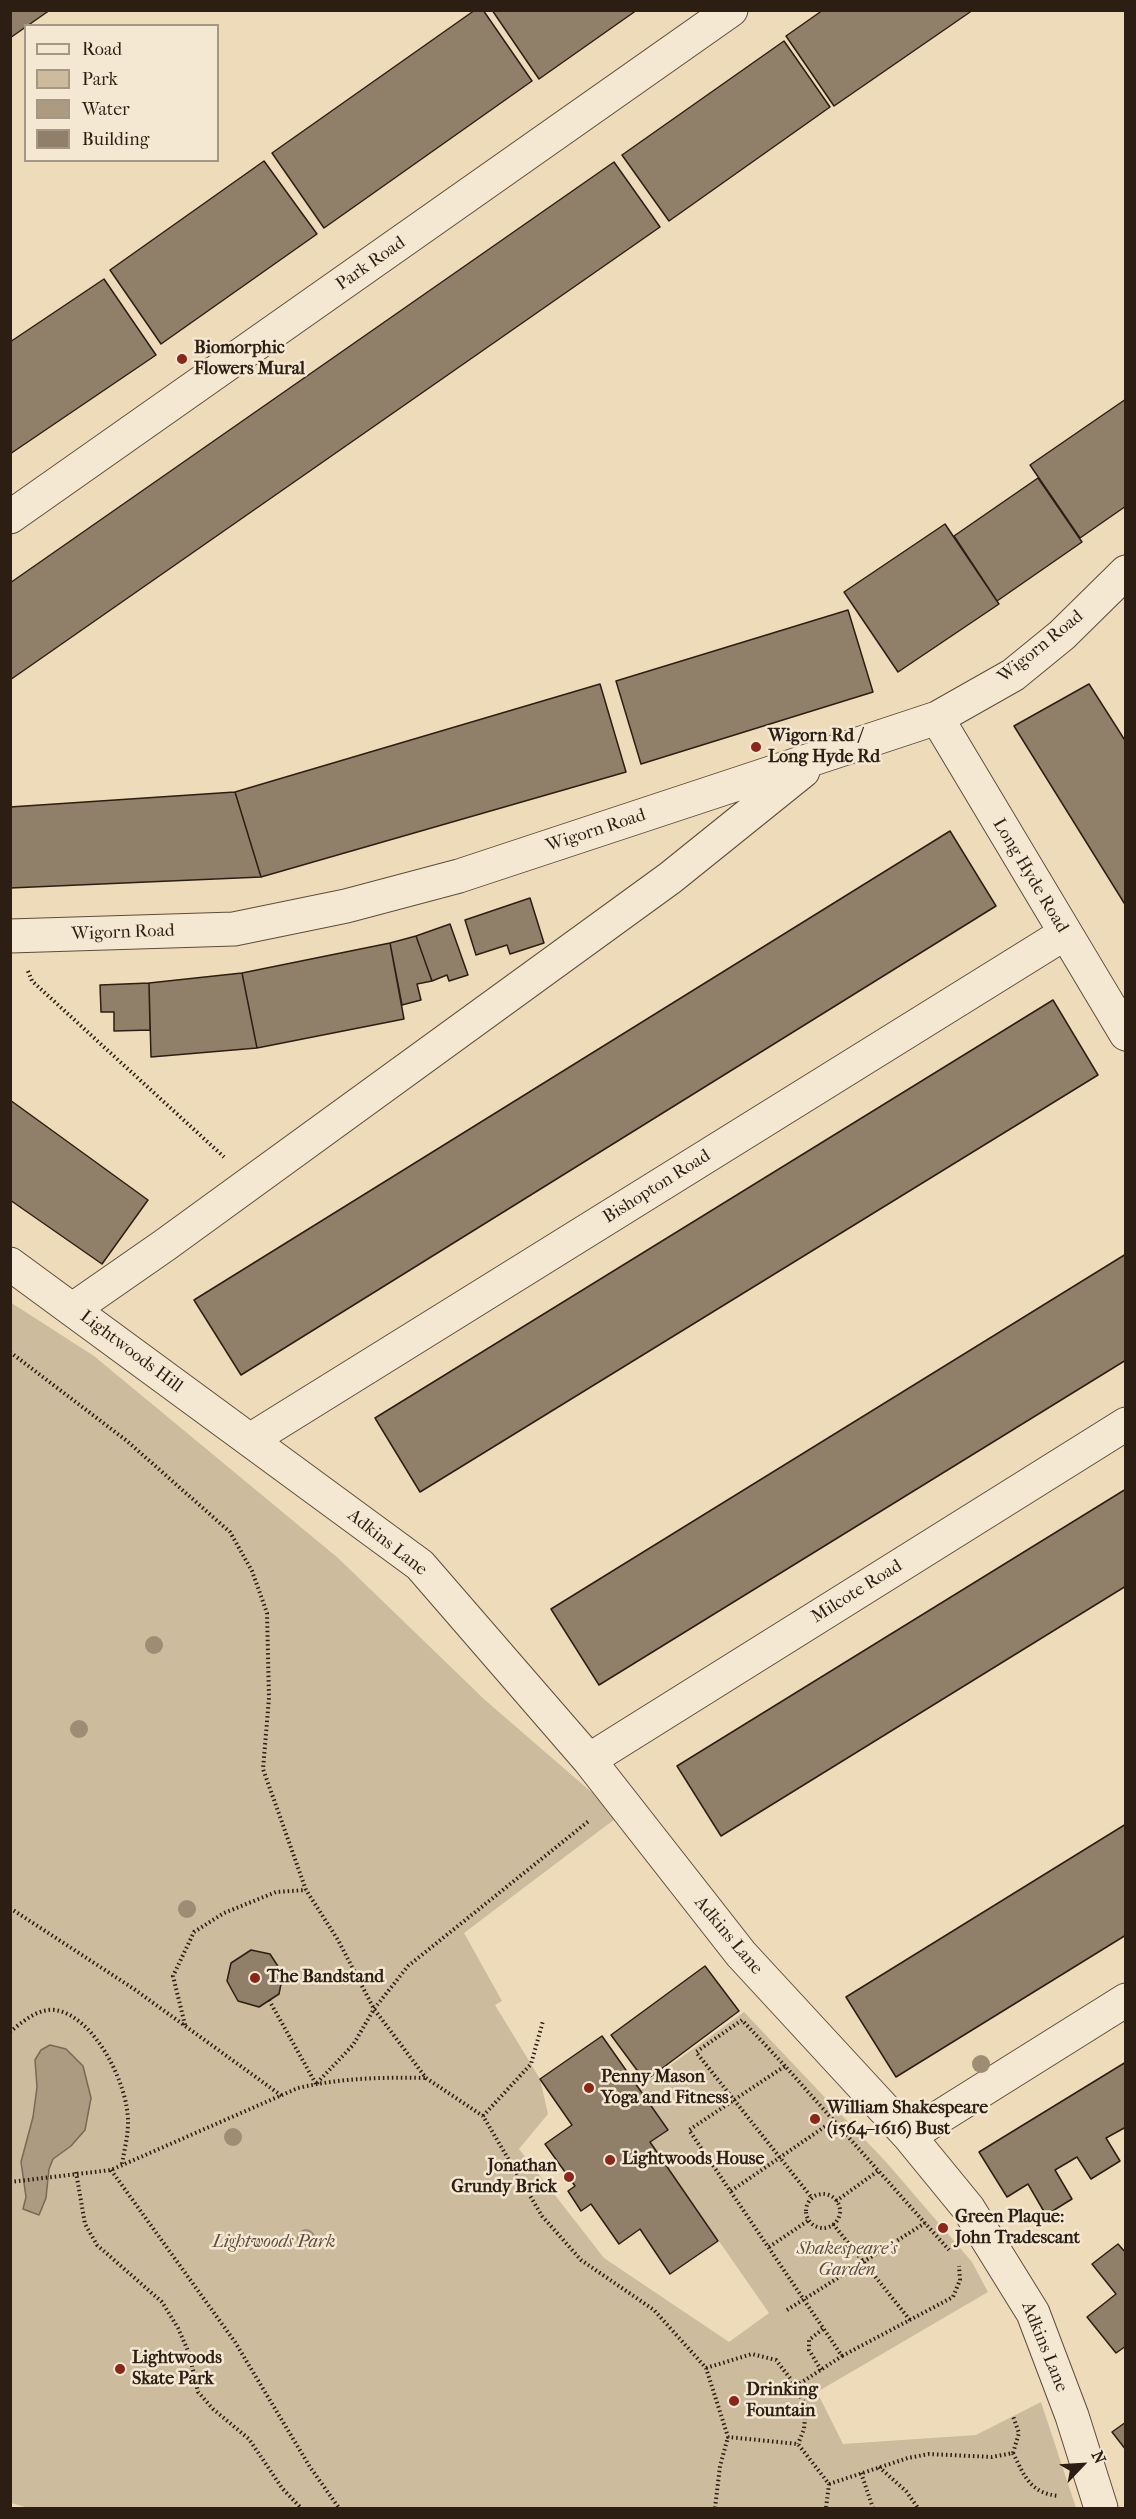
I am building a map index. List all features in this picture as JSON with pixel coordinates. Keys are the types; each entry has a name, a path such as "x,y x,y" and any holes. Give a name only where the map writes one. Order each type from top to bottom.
{"street":[{"name":"Park Road","path":"10,517 731,10"},
{"name":"Wigorn Road","path":"12,936 234,929 346,906 459,876 818,759 937,718 1013,675 1062,635 1125,572"},
{"name":"Long Hyde Road","path":"937,718 1125,1034"},
{"path":"73,1309 670,878 818,759"},
{"name":"Bishopton Road","path":"250,1440 1064,934"},
{"name":"Lightwoods Hill","path":"10,1264 250,1440"},
{"name":"Milcote Road","path":"589,1760 1125,1425"},
{"name":"Adkins Lane","path":"250,1440 420,1565 589,1760 741,1954 909,2136 968,2208 1034,2313 1072,2416 1101,2508"},
{"path":"909,2136 1125,2000"}],"path":[{"path":"12,936 32,981 251,1182"},
{"path":"10,1352 127,1441 230,1532 247,1561 267,1613 270,1698 263,1769 306,1890 338,1940 374,2009 426,2078 483,2116 542,2216 581,2260 654,2310 706,2368 728,2437 720,2466 715,2508"},
{"path":"316,2084 353,2045 374,2009 408,1966 618,1797"},
{"path":"185,2025 174,1976 194,1932 224,1913 276,1892 306,1890"},
{"path":"10,1908 134,1989 282,2096"},
{"path":"269,2000 316,2084"},
{"path":"10,2032 30,2016 54,2010 74,2018 104,2047 121,2080 128,2122 122,2164"},
{"path":"812,2198 696,2052 742,2020 952,2254"},
{"path":"483,2116 531,2064 543,2021"},
{"path":"785,2066 689,2130 842,2355"},
{"path":"10,2182 76,2172 111,2170 282,2096 316,2084 368,2077 426,2078"},
{"path":"731,2191 833,2121"},
{"path":"111,2170 235,2342 310,2468 339,2508"},
{"path":"836,2201 878,2171"},
{"path":"76,2172 86,2224 97,2245 162,2302 178,2328 185,2345 198,2392 213,2409 249,2439 282,2488 301,2508"},
{"path":"821,2194 832,2196 836,2201 839,2214 833,2224 818,2227 809,2220 806,2209 812,2198 821,2194"},
{"path":"769,2247 809,2220"},
{"path":"787,2310 925,2223"},
{"path":"833,2224 910,2320"},
{"path":"796,2386 842,2355 953,2296 960,2280 956,2260"},
{"path":"821,2370 808,2350 809,2340 824,2328"},
{"path":"706,2368 752,2354 776,2360 796,2386 806,2407 804,2429 798,2444"},
{"path":"1013,2416 1019,2433 1013,2453 1031,2486 1043,2494 1063,2496"},
{"path":"728,2437 798,2444 829,2484 826,2508"},
{"path":"829,2484 929,2454 992,2457 1013,2453"},
{"path":"879,2468 906,2491 918,2508"},
{"path":"861,2473 873,2508"}],"green space":[{"name":"Lightwoods Park","path":"10,1302 94,1356 338,1558 485,1700 619,1816 464,1933 502,2001 495,2005 540,2079 548,2114 519,2149 604,2258 729,2342 769,2313 650,2142 667,2129 639,2088 744,2012 887,2163 972,2262 988,2292 817,2392 843,2444 976,2435 1041,2402 1076,2508 29,2508 11,2503"}],"water":[{"path":"50,2045 66,2049 83,2066 91,2098 85,2130 71,2146 53,2159 49,2169 46,2198 39,2215 23,2209 26,2197 21,2162 33,2117 37,2087 35,2060 41,2050"}],"building":[{"path":"10,10 50,10 30,24 24,24 24,28 10,38"},
{"path":"475,10 483,10 532,81 324,228 272,153"},
{"path":"492,10 637,10 539,79"},
{"path":"823,10 973,10 834,106 786,36"},
{"path":"784,41 830,107 669,221 622,155"},
{"path":"264,161 317,234 161,344 110,270"},
{"path":"614,162 660,227 10,680 10,583"},
{"path":"104,279 156,355 10,454 10,342"},
{"path":"1126,399 1126,506 1080,538 1030,465"},
{"path":"1038,478 1082,542 997,601 954,536"},
{"path":"945,524 999,604 898,672 844,592"},
{"path":"848,610 873,692 641,764 616,681"},
{"path":"600,684 626,772 261,877 235,792"},
{"path":"1089,684 1126,742 1126,906 1014,726"},
{"path":"235,792 261,877 10,888 10,807"},
{"path":"950,831 996,906 241,1375 194,1300"},
{"path":"530,898 544,943 510,954 507,945 476,955 465,920"},
{"path":"450,924 468,975 449,981 447,975 432,981 416,936"},
{"path":"416,936 432,981 417,984 421,1000 402,1005 390,943"},
{"path":"390,943 404,1019 257,1048 242,973"},
{"path":"242,973 257,1048 151,1057 149,983"},
{"path":"149,983 150,1030 114,1031 114,1012 101,1012 100,985"},
{"path":"1053,1000 1098,1075 420,1492 375,1418"},
{"path":"10,1100 148,1200 102,1264 10,1200"},
{"path":"1126,1254 1126,1360 599,1685 551,1609"},
{"path":"1126,1489 1126,1586 721,1836 677,1766"},
{"path":"1126,1824 1126,1935 896,2077 846,1997"},
{"name":"The Bandstand","path":"251,1950 270,1954 283,1974 279,1994 259,2007 238,2001 227,1981 231,1963"},
{"path":"705,1966 739,2011 645,2081 611,2035"},
{"name":"Lightwoods House","path":"602,2036 668,2130 650,2142 718,2241 670,2274 640,2229 619,2244 591,2204 581,2211 568,2191 575,2186 545,2144 572,2125 540,2079"},
{"path":"1126,2062 1126,2127 1106,2138 1120,2161 1091,2179 1077,2157 1055,2170 1072,2199 1046,2215 1028,2184 1007,2197 979,2152"},
{"path":"1118,2244 1126,2253 1126,2346 1116,2353 1087,2317 1116,2294 1092,2264"},
{"path":"1126,2422 1126,2450 1112,2432"}],"place":[{"name":"Biomorphic Flowers Mural","path":"182,359"},
{"name":"Wigorn Rd / Long Hyde Rd","path":"756,747"},
{"name":"The Bandstand","path":"255,1978"},
{"name":"Penny Mason Yoga and Fitness","path":"589,2088"},
{"name":"William Shakespeare (1564–1616) Bust","path":"815,2119"},
{"name":"Lightwoods House","path":"610,2160"},
{"name":"Jonathan Grundy Brick","path":"569,2177"},
{"name":"Green Plaque: John Tradescant","path":"943,2228"},
{"name":"Lightwoods Skate Park","path":"120,2369"},
{"name":"Drinking Fountain","path":"734,2401"}],"park label":[{"name":"Shakespeare's Garden","path":"847,2260"}]}
